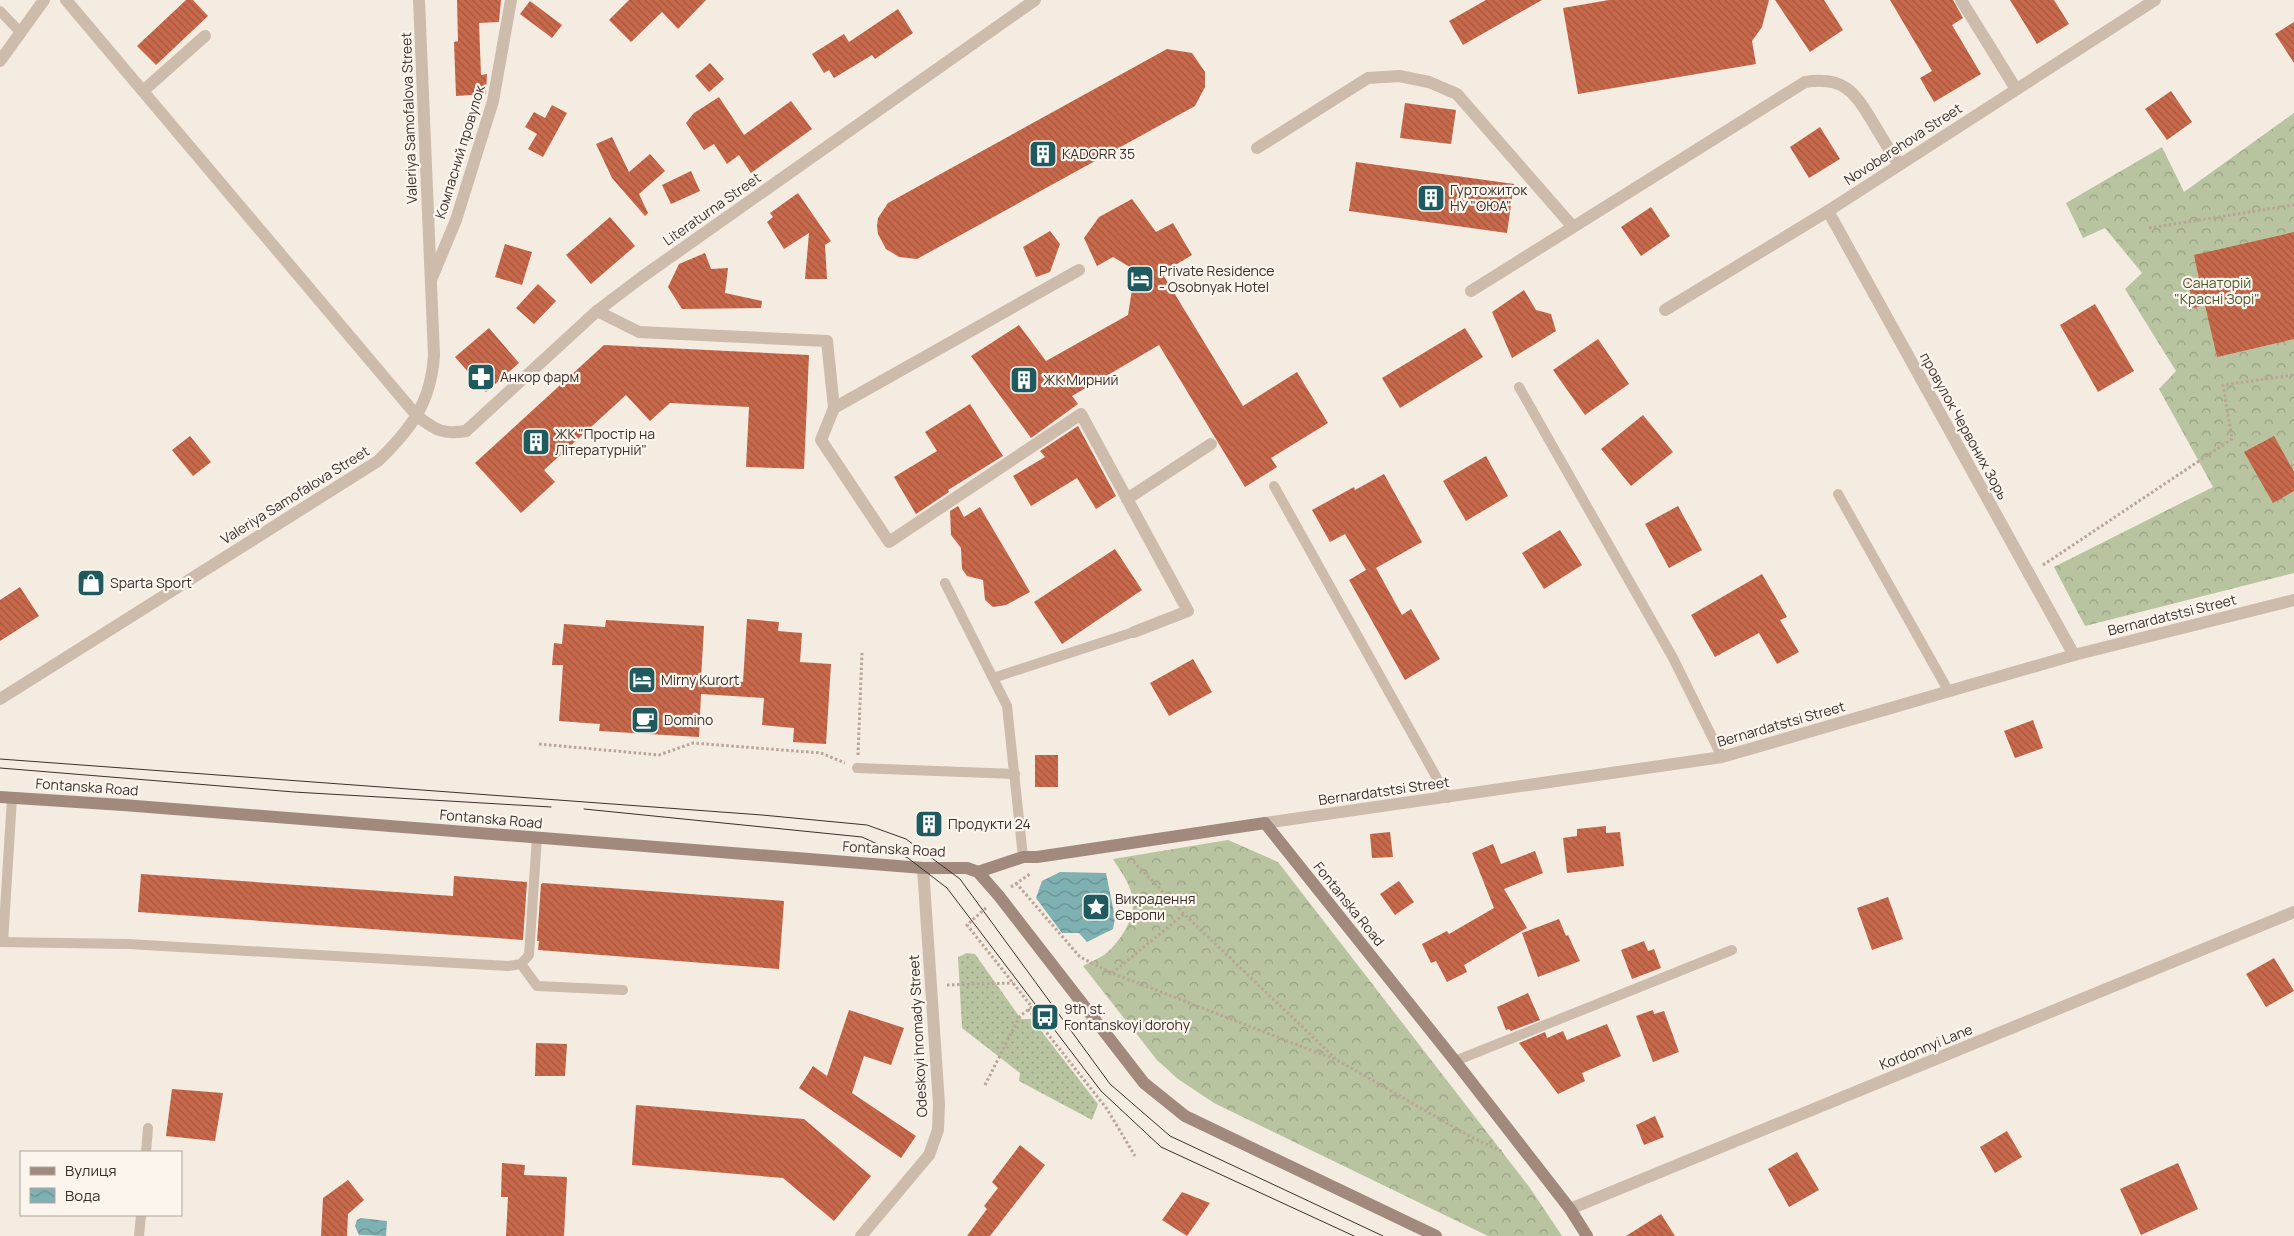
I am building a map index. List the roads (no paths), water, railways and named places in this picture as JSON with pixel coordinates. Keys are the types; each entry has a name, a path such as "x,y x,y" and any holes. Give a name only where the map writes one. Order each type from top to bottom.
{"main road":[{"name":"Fontanska Road","path":"6,797 924,868 967,868 978,872 1023,857 1037,857 1265,823 1456,1061 1570,1209 1587,1236"},
{"path":"978,872 999,896 1144,1083 1185,1116 1436,1236"}],"street":[{"path":"0,61 44,0"},
{"name":"Literaturna Street","path":"66,0 417,416 436,430 451,434 466,431 597,311 658,265 1035,0"},
{"name":"Valeriya Samofalova Street","path":"0,699 378,461 399,441 417,416 425,400 432,372 431,280 419,0"},
{"name":"Компасний провулок","path":"431,280 456,220 493,101 511,0"},
{"path":"1961,0 2016,89"},
{"name":"Novoberehova Street","path":"1665,310 1828,211 2155,0"},
{"path":"143,91 205,36"},
{"path":"1257,148 1368,78 1399,76 1429,82 1457,94 1573,227"},
{"path":"1471,291 1805,82 1819,79 1833,81 1847,87 1858,97 1899,165"},
{"name":"провулок Червоних Зорь","path":"1828,211 2074,655"},
{"path":"834,408 1079,270"},
{"path":"597,311 639,332 827,341 834,408 821,440 889,542 1081,414 1188,611 1134,632"},
{"path":"1127,499 1211,444"},
{"name":"Bernardatstsi Street","path":"1265,823 1722,757 2074,655 2294,600"},
{"name":"Odeskoyi hromady Street","path":"861,1236 929,1155 938,1130 939,1104 924,868"},
{"name":"Kordonnyi Lane","path":"1570,1209 2294,912"}],"lane":[{"path":"0,11 20,33"},
{"path":"1519,387 1673,658 1722,757"},
{"path":"1274,486 1448,798"},
{"path":"1838,494 1949,692"},
{"path":"945,583 1007,706 1023,857"},
{"path":"993,678 1134,632"},
{"path":"857,768 1014,774"},
{"path":"6,797 2,942 128,944 498,966 520,964 528,955 537,837"},
{"path":"1456,1061 1732,950"},
{"path":"520,964 537,986 623,990"},
{"path":"146,1151 148,1128"},
{"path":"139,1236 141,1216"}],"water":[{"path":"1060,872 1106,873 1115,918 1113,929 1087,942 1079,933 1062,933 1036,898 1042,881"},
{"path":"361,1218 387,1221 386,1236 359,1235 355,1226 357,1220"}],"tram line":[{"path":"0,759 762,815 867,825 906,839 960,879 1110,1084 1170,1136 1383,1236"},
{"path":"0,768 294,792 551,807"},
{"path":"584,809 862,837 908,858 947,888 1101,1091 1161,1147 1354,1236"}],"place":[{"name":"KADORR 35","path":"1043,154"},
{"name":"Гуртожиток НУ \"ОЮА\"","path":"1431,198"},
{"name":"Private Residence - Osobnyak Hotel","path":"1140,279"},
{"name":"Анкор фарм","path":"481,377"},
{"name":"ЖК Мирний","path":"1024,380"},
{"name":"ЖК \"Простір на Літературній\"","path":"536,442"},
{"name":"Sparta Sport","path":"91,583"},
{"name":"Mirny Kurort","path":"642,680"},
{"name":"Domino","path":"645,720"},
{"name":"Продукти 24","path":"929,824"},
{"name":"Викрадення Європи","path":"1096,907"},
{"name":"9th st. Fontanskoyi dorohy","path":"1045,1017"}],"park label":[{"name":"Санаторій \"Красні Зорі\"","path":"2217,292"}]}
